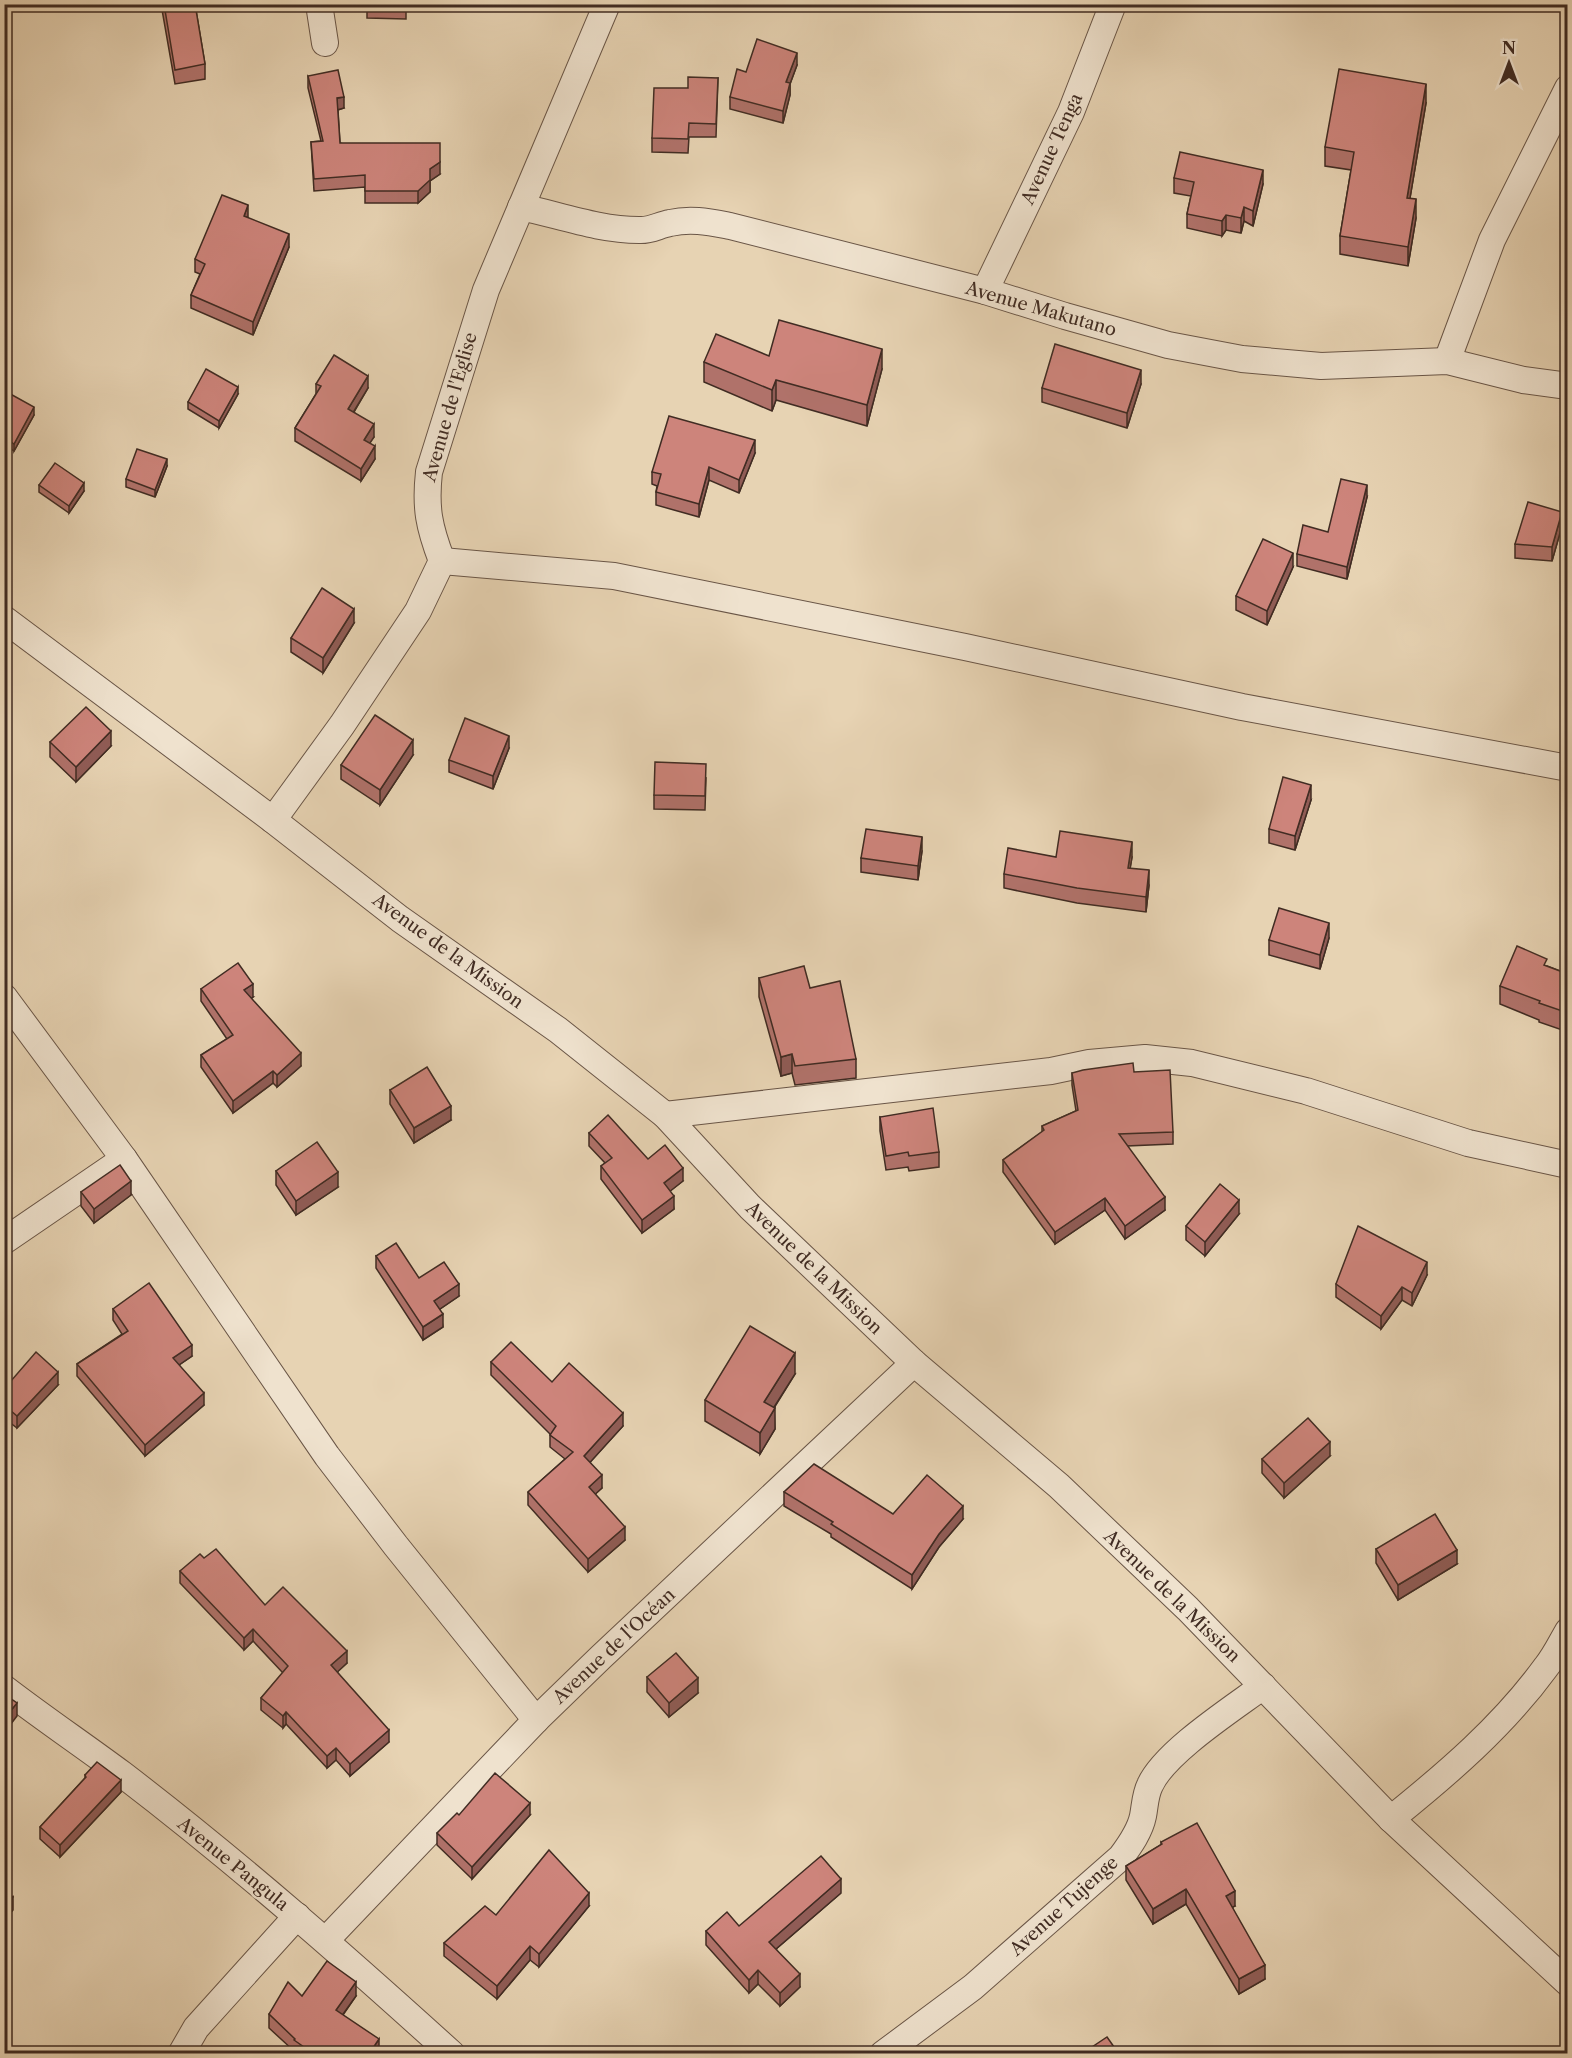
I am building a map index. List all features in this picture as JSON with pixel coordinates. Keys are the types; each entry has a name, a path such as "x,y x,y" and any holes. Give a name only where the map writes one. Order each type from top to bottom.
{"street":[{"path":"319,4 325,43"},
{"name":"Avenue de l'Eglise","path":"442,561 427,515 426,494 429,472 486,290 607,4"},
{"name":"Avenue Tenga","path":"986,291 1071,112 1113,4"},
{"path":"1447,361 1492,240 1568,87"},
{"name":"Avenue Makutano","path":"521,207 599,225 642,231 669,223 701,220 797,242 986,291 1168,345 1242,359 1321,366 1447,361 1523,380 1568,386"},
{"path":"273,820 342,725 418,611 442,561 614,576 954,644 1242,706 1568,768"},
{"name":"Avenue de la Mission","path":"4,619 273,820 400,919 558,1030 665,1115 750,1207 914,1363 1059,1486 1188,1609 1391,1819 1568,1983"},
{"path":"4,997 124,1159 327,1456 536,1720"},
{"path":"665,1115 1051,1071 1089,1063 1145,1058 1192,1063 1306,1091 1468,1143 1568,1165"},
{"path":"4,1241 124,1159"},
{"name":"Avenue de l'Océan","path":"326,1940 536,1720 914,1363"},
{"path":"1391,1819 1452,1770 1513,1709 1548,1665 1568,1631"},
{"name":"Avenue Tujenge","path":"883,2054 974,1987 1121,1857 1143,1818 1149,1786 1160,1768 1193,1739 1263,1686"},
{"name":"Avenue Pangula","path":"4,1688 121,1774 297,1916 452,2054"},
{"path":"181,2054 196,2028 297,1916"}],"building":[{"path":"164,4 195,4 205,64 175,70"},
{"path":"757,39 797,53 786,82 790,83 783,111 730,97 737,69 746,72"},
{"path":"1339,69 1426,84 1407,198 1416,199 1408,247 1340,236 1354,152 1325,147"},
{"path":"338,70 344,97 337,98 340,143 440,143 440,162 430,169 430,180 418,191 365,191 365,175 314,179 311,142 323,141 308,76"},
{"path":"688,77 718,78 716,124 689,123 688,139 652,138 654,88 688,88"},
{"path":"1180,152 1263,170 1253,211 1244,207 1241,218 1226,215 1222,221 1187,214 1194,182 1174,178"},
{"path":"222,195 248,205 244,216 289,234 253,322 191,295 205,264 195,259"},
{"path":"779,320 882,349 867,405 776,380 772,390 704,362 716,334 769,356"},
{"path":"1055,344 1141,370 1127,413 1042,388"},
{"path":"334,355 368,376 348,409 374,424 364,440 375,446 361,469 295,428 321,386 316,384"},
{"path":"206,369 238,387 219,421 188,402"},
{"path":"5,391 34,407 14,444 4,437"},
{"path":"669,416 755,440 739,480 709,467 699,504 656,492 661,474 652,472"},
{"path":"137,449 167,459 155,490 126,479"},
{"path":"55,463 84,483 69,506 39,485"},
{"path":"1341,479 1367,485 1347,567 1297,554 1303,525 1328,532"},
{"path":"1528,502 1562,512 1552,547 1515,544"},
{"path":"1263,539 1293,553 1267,611 1236,596"},
{"path":"322,588 354,609 323,658 291,638"},
{"path":"86,707 111,731 76,767 50,742"},
{"path":"375,715 413,740 380,790 341,765"},
{"path":"465,718 509,736 493,776 449,760"},
{"path":"655,762 706,764 705,796 654,795"},
{"path":"1283,777 1311,785 1295,836 1269,829"},
{"path":"866,829 922,837 918,866 861,858"},
{"path":"1060,831 1132,842 1128,868 1149,870 1146,897 1077,888 1004,874 1008,848 1056,857"},
{"path":"1279,908 1329,923 1320,955 1269,940"},
{"path":"1517,946 1547,959 1544,965 1568,974 1568,1013 1500,986"},
{"path":"238,963 253,984 244,990 301,1053 277,1075 273,1071 233,1101 201,1055 233,1035 201,989"},
{"path":"804,966 810,988 840,981 856,1059 795,1066 792,1054 781,1057 759,978"},
{"path":"1133,1063 1134,1072 1170,1070 1173,1132 1119,1134 1165,1197 1125,1226 1105,1198 1055,1232 1003,1160 1044,1130 1042,1126 1078,1110 1072,1073"},
{"path":"427,1067 451,1106 414,1128 390,1090"},
{"path":"933,1108 939,1152 909,1156 908,1152 886,1156 880,1117"},
{"path":"608,1115 648,1159 665,1145 683,1168 664,1183 674,1196 642,1220 601,1166 612,1158 589,1133"},
{"path":"317,1142 338,1172 296,1201 276,1171"},
{"path":"120,1165 131,1181 94,1209 81,1192"},
{"path":"1220,1184 1239,1200 1205,1242 1186,1226"},
{"path":"1358,1226 1427,1262 1412,1293 1402,1287 1381,1316 1336,1284"},
{"path":"396,1243 419,1278 444,1262 459,1284 434,1301 443,1314 423,1327 376,1256"},
{"path":"149,1283 192,1345 173,1358 204,1393 145,1445 77,1364 128,1331 113,1309"},
{"path":"750,1326 795,1353 764,1402 775,1408 760,1433 705,1400"},
{"path":"511,1342 552,1382 569,1363 623,1413 584,1456 602,1475 589,1487 625,1527 588,1559 528,1492 573,1452 550,1435 556,1426 491,1362"},
{"path":"36,1352 58,1372 17,1416 4,1405 4,1389"},
{"path":"1308,1418 1330,1442 1284,1483 1262,1459"},
{"path":"814,1464 893,1514 927,1475 963,1506 939,1534 912,1575 784,1492"},
{"path":"1435,1514 1457,1550 1398,1585 1376,1549"},
{"path":"216,1549 265,1605 283,1587 347,1651 331,1665 389,1730 350,1764 336,1748 327,1756 286,1712 283,1716 261,1698 288,1666 253,1629 244,1638 180,1571 200,1554 204,1558"},
{"path":"676,1653 698,1678 669,1703 647,1677"},
{"path":"4,1694 17,1703 4,1719"},
{"path":"97,1762 121,1780 60,1845 40,1827"},
{"path":"495,1773 530,1803 472,1867 437,1833 457,1813 459,1815"},
{"path":"1197,1823 1235,1891 1226,1896 1265,1965 1239,1979 1186,1889 1153,1909 1126,1866 1162,1844 1161,1842"},
{"path":"549,1850 589,1893 539,1954 530,1946 497,1986 444,1943 485,1906 496,1915"},
{"path":"821,1856 841,1879 769,1942 800,1974 780,1993 758,1970 749,1980 706,1931 727,1912 739,1926"},
{"path":"4,1891 13,1897 4,1908"},
{"path":"327,1961 356,1982 336,2010 379,2039 369,2054 314,2054 294,2040 269,2014 288,1982 302,1996"},
{"path":"1107,2037 1119,2054 1083,2053"}]}
